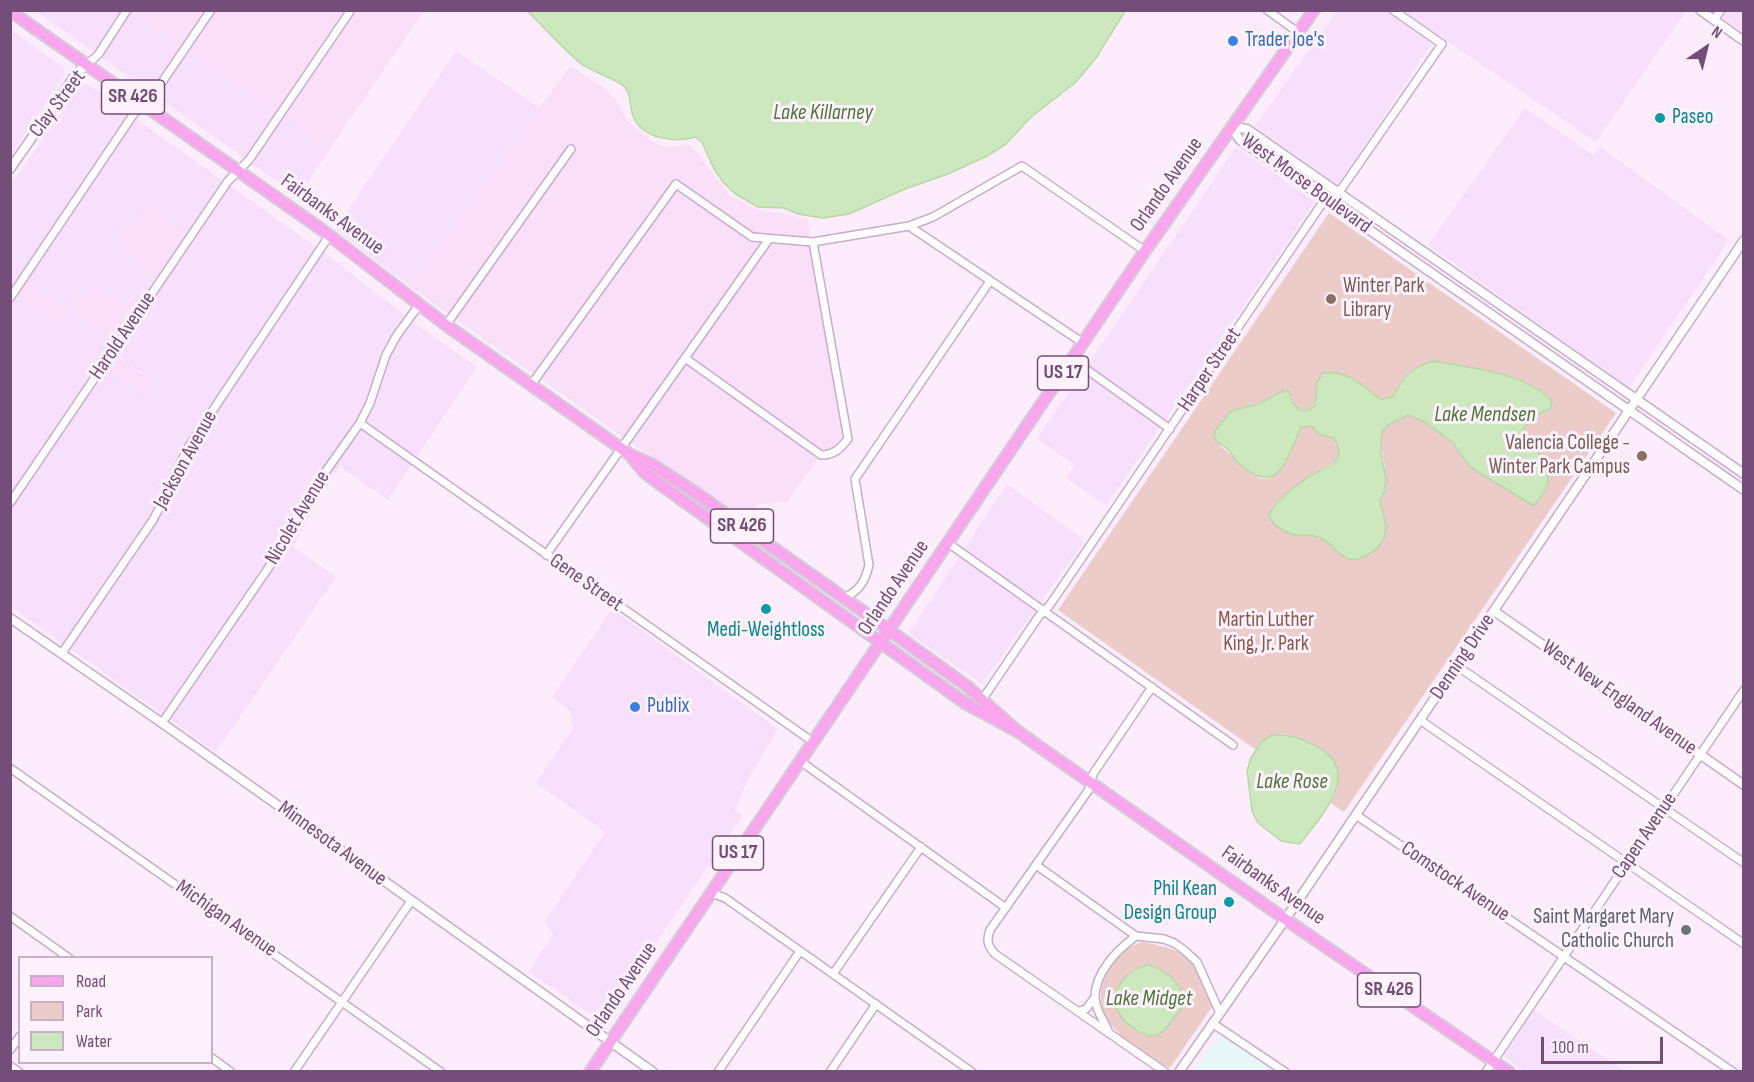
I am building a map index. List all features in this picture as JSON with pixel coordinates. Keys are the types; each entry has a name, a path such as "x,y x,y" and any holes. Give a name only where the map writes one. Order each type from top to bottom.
{"main road":[{"name":"US 17","path":"1232,127 1314,10"},
{"name":"Fairbanks Avenue","path":"10,11 329,236 446,325 531,385 625,451 651,464 696,493 844,598 968,687 1017,731"},
{"name":"Orlando Avenue","path":"591,1071 1072,359 1232,127"},
{"name":"Fairbanks Avenue","path":"625,451 653,479 965,703 1017,731 1285,919 1509,1071"}],"street":[{"name":"Clay Street","path":"10,169 76,74 98,55 127,10"},
{"path":"10,298 133,115 154,94 211,10"},
{"name":"Harold Avenue","path":"10,503 221,191 249,160 351,10"},
{"path":"1267,10 1299,33"},
{"name":"Harper Street","path":"982,700 1054,600 1321,205 1342,189 1442,44 1394,10"},
{"path":"1700,10 1743,41"},
{"path":"1714,20 1721,10"},
{"name":"West Morse Boulevard","path":"1232,127 1247,129 1743,474"},
{"name":"West Morse Boulevard","path":"1232,127 1240,140 1743,490"},
{"path":"446,325 571,149"},
{"path":"531,385 675,184 752,237 813,242 909,226 933,218 1022,166 1145,252"},
{"path":"909,226 1083,343"},
{"name":"Jackson Avenue","path":"62,653 153,520 190,444 329,236"},
{"path":"546,555 625,451 685,358 769,239"},
{"name":"Denning Drive","path":"1179,1071 1356,815 1743,240"},
{"path":"685,358 820,455 837,452 848,439 813,242"},
{"path":"1735,253 1743,258"},
{"path":"844,598 860,588 869,566 855,479 990,281"},
{"name":"Nicolet Avenue","path":"162,723 274,560 326,471 360,423 370,403 389,350 418,304"},
{"path":"1501,321 1508,311"},
{"path":"1072,359 1170,429"},
{"name":"Gene Street","path":"360,423 813,742"},
{"path":"948,543 1233,745"},
{"name":"West New England Avenue","path":"1494,611 1743,785"},
{"name":"Minnesota Avenue","path":"11,620 162,723 653,1071"},
{"path":"1456,666 1743,863"},
{"path":"1152,687 1093,774 1088,791 990,930 988,942 989,948 995,954 1165,1071"},
{"name":"Capen Avenue","path":"1486,1071 1743,690"},
{"path":"1420,720 1743,944"},
{"path":"800,761 1006,908"},
{"name":"Michigan Avenue","path":"10,768 441,1071"},
{"name":"Comstock Avenue","path":"1356,815 1733,1071"},
{"path":"833,974 921,847"},
{"path":"1036,865 1136,936 1164,939 1184,950 1197,962 1220,1013"},
{"path":"711,892 725,898 972,1071"},
{"path":"294,1071 411,901"},
{"path":"10,916 68,956"},
{"path":"1079,1011 1091,1005 1107,964 1122,946 1136,936"},
{"path":"718,1071 800,951"},
{"path":"1095,997 1097,1008 1108,1032"},
{"path":"830,1071 876,1004"},
{"path":"1212,1023 1285,1071"},
{"path":"213,1059 231,1071"},
{"path":"10,1066 19,1071"}],"shaded area":[{"path":"36,11 104,11 130,28 138,16 329,150 298,196"},
{"path":"104,11 424,11 329,150 138,16 130,28"},
{"path":"1337,11 1686,11 1596,142 1438,35 1338,185 1255,126"},
{"path":"1712,11 1743,11 1743,32"},
{"path":"11,30 63,67 65,75 11,154"},
{"path":"456,51 540,108 409,286 335,229"},
{"path":"570,66 607,90 620,106 627,120 653,142 664,147 691,145 729,195 754,208 808,220 843,435 840,444 834,449 824,450 788,501 758,504 747,525 409,286"},
{"path":"87,84 319,249 415,323 477,367 388,500 340,467 330,479 293,547 336,577 216,752 11,607 11,185 78,86","holes":["145,202 186,231 154,277 113,248","92,281 133,309 112,339 72,310","31,282 71,310 61,325 20,297","119,357 159,385 149,401 108,372"]},
{"path":"1525,108 1593,155 1600,147 1729,240 1629,388 1428,245"},
{"path":"1236,147 1315,202 1106,506 1066,478 1075,465 1037,439"},
{"path":"145,202 186,231 154,277 113,248"},
{"path":"92,280 133,309 112,339 72,310 61,325 20,297 31,282"},
{"path":"118,357 159,385 149,401 108,372"},
{"path":"1007,484 1085,540 982,684 911,635 910,631"},
{"path":"612,609 778,729 748,779 735,810 743,815 602,1022 529,972 553,934 544,923 605,832 536,783 573,728 570,711 552,697"},
{"path":"1534,1010 1624,1071 1523,1071 1504,1056"},
{"path":"1219,1036 1225,1038 1274,1071 1193,1071"}],"green space":[{"name":"Martin Luther King, Jr. Park","path":"1329,213 1616,413 1344,812 1331,803 1337,790 1324,750 1297,737 1279,735 1271,736 1263,741 1256,750 1058,610","holes":["1434,361 1521,380 1533,386 1544,396 1550,409 1536,416 1526,426 1525,437 1535,449 1515,494 1470,467 1452,442 1425,422 1408,415 1387,425 1382,432 1385,490 1380,501 1385,518 1340,554 1323,539 1300,535 1279,500 1310,475 1334,462 1339,453 1334,438 1318,434 1312,426 1301,427 1285,463 1279,471 1264,479 1255,476 1220,446 1251,405 1273,395 1292,396 1295,405 1302,409 1309,410 1315,406 1323,373 1331,372 1347,376 1382,399 1393,397 1400,383 1413,369"]},
{"path":"1142,942 1158,945 1181,954 1196,969 1212,1007 1170,1068 1128,1042 1107,1017 1102,1003 1102,988 1108,972 1121,953","holes":["1134,969 1182,1007 1177,1013 1122,982"]}],"water":[{"name":"Lake Killarney","path":"527,11 1125,11 1096,58 1075,83 1031,117 1006,144 987,156 948,174 905,189 849,214 823,218 798,214 784,208 758,207 734,193 723,182 713,167 702,142 695,137 679,140 661,138 645,131 634,118 625,87 580,63"},
{"name":"Lake Mendsen","path":"1434,361 1512,377 1527,383 1552,401 1550,409 1529,421 1523,431 1526,442 1544,461 1547,474 1547,488 1534,506 1470,467 1452,442 1425,422 1408,415 1388,425 1382,432 1381,453 1386,479 1385,490 1380,501 1385,521 1384,537 1373,552 1353,560 1341,555 1318,537 1286,532 1269,516 1276,504 1290,491 1311,475 1336,461 1339,451 1334,438 1318,434 1312,426 1301,427 1285,463 1278,472 1271,477 1261,477 1236,461 1229,451 1214,438 1215,431 1231,411 1258,404 1285,390 1289,392 1293,403 1299,410 1309,410 1315,406 1317,382 1323,373 1331,372 1347,376 1381,399 1393,397 1409,374 1419,366"},
{"name":"Lake Rose","path":"1272,735 1289,736 1316,746 1330,756 1337,768 1338,781 1334,794 1300,844 1281,841 1258,823 1252,811 1247,771 1251,758 1262,741"},
{"name":"Lake Midget","path":"1149,965 1169,975 1179,987 1183,1001 1180,1010 1164,1030 1152,1036 1141,1033 1128,1024 1120,1015 1116,1004 1117,990 1125,978 1136,969"}],"place":[{"name":"Trader Joe's","path":"1233,41"},
{"name":"Paseo","path":"1660,118"},
{"name":"Winter Park Library","path":"1331,299"},
{"name":"Valencia College - Winter Park Campus","path":"1642,456"},
{"name":"Medi-Weightloss","path":"766,609"},
{"name":"Publix","path":"635,707"},
{"name":"Phil Kean Design Group","path":"1229,902"},
{"name":"Saint Margaret Mary Catholic Church","path":"1686,930"}]}
